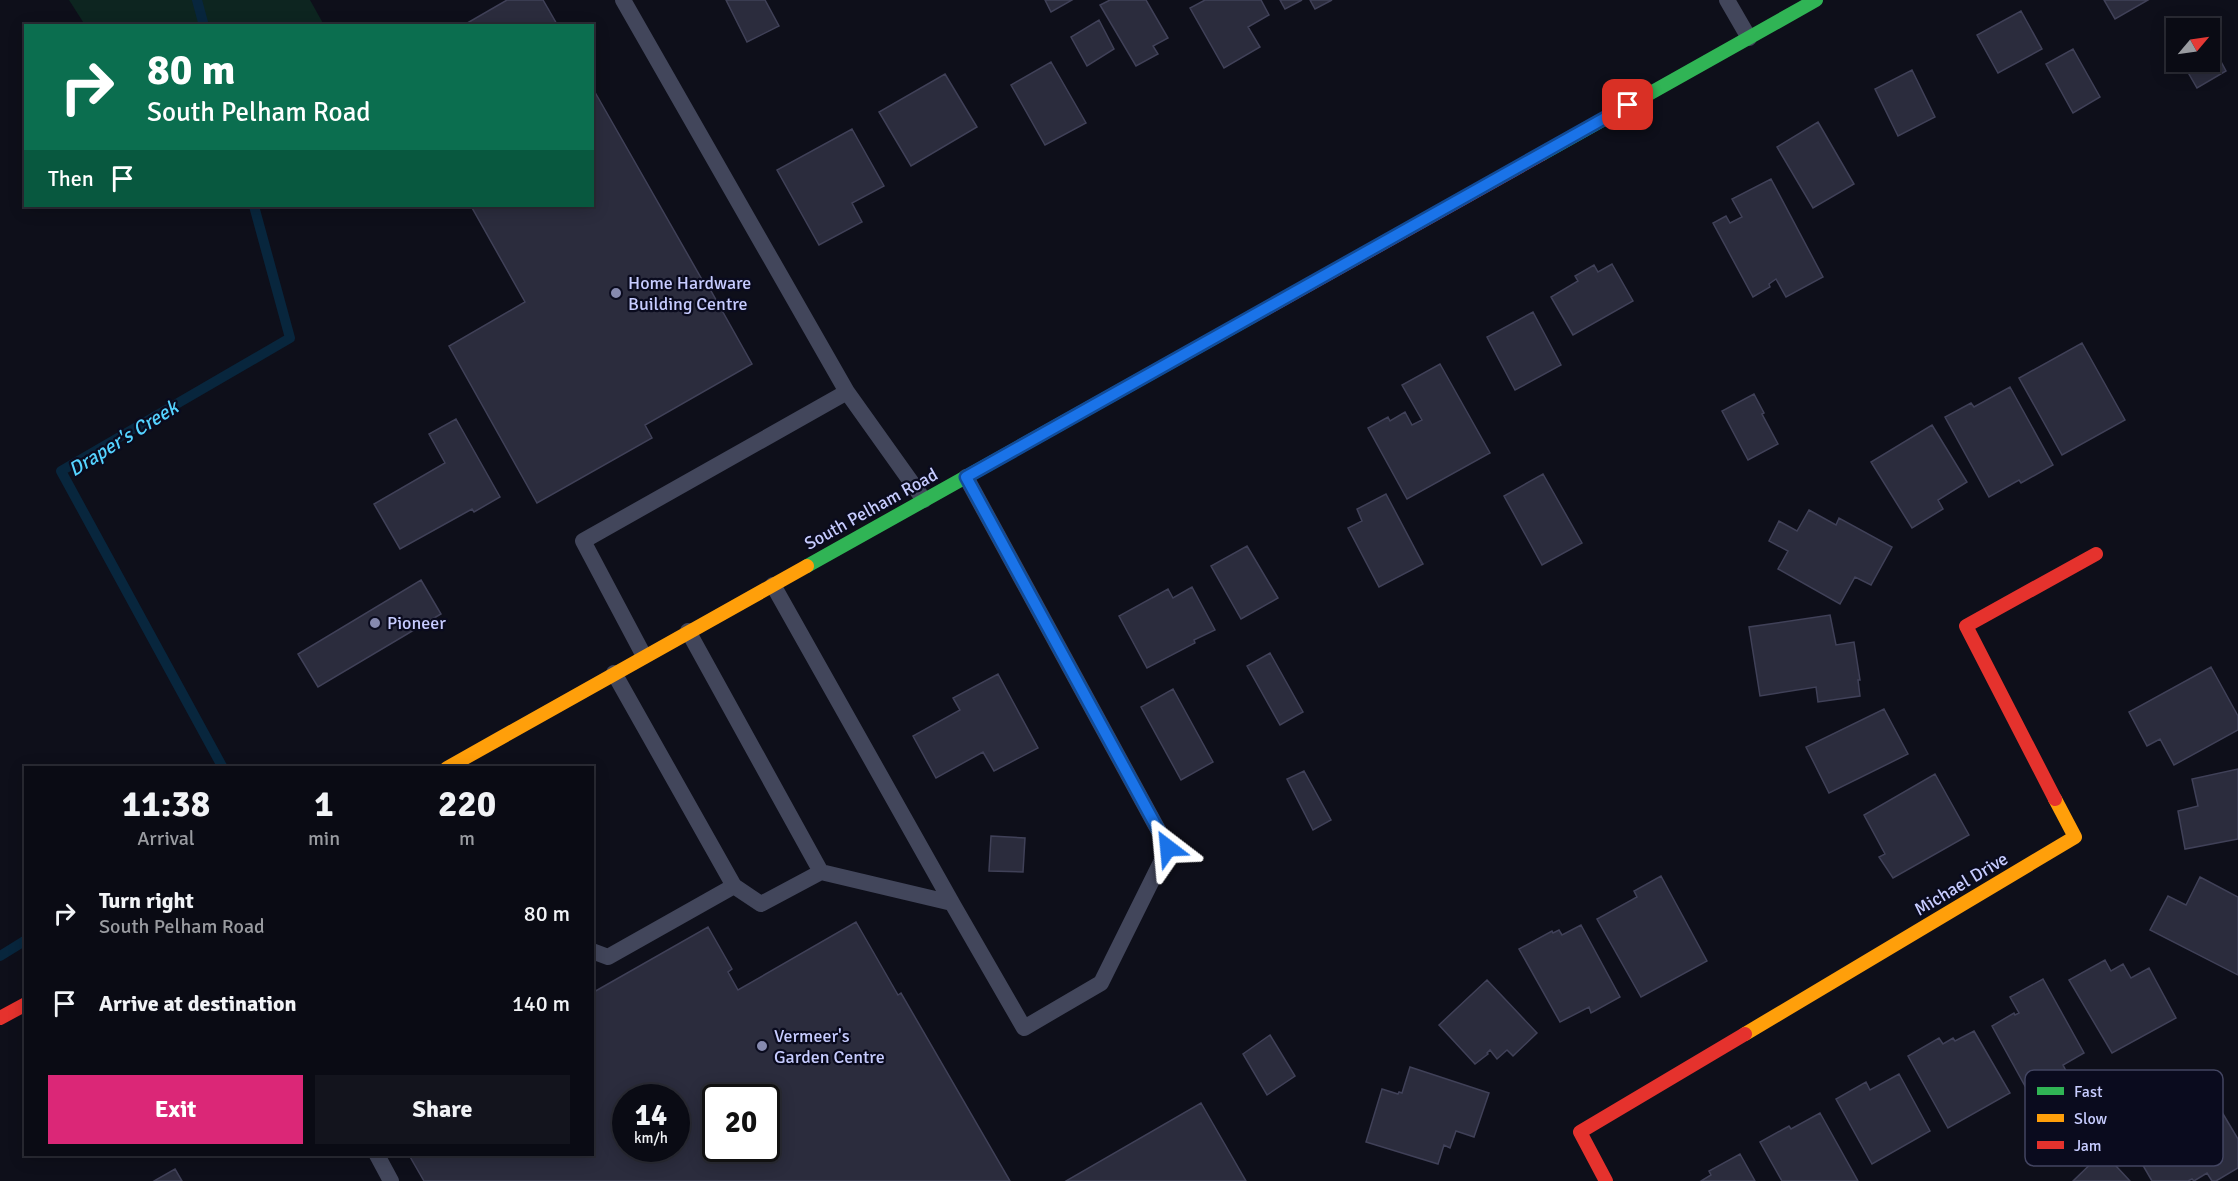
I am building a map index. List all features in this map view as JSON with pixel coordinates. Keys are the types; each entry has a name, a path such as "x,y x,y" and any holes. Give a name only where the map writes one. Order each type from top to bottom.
{"main road":[{"name":"South Pelham Road","path":"454,766 644,656 1816,0"},
{"name":"Michael Drive","path":"1606,1181 1580,1132 2075,837 1966,626 2096,554"},
{"path":"0,1018 24,1005"}],"lane":[{"path":"623,0 847,392 924,500"},
{"path":"1727,0 1749,38"},
{"path":"644,656 583,541 847,392"},
{"path":"773,585 1024,1028 1101,982 1168,848 966,477"},
{"path":"688,632 821,872"},
{"path":"614,673 734,886 761,904 821,872 952,903"},
{"path":"594,952 608,957 734,886"},
{"path":"377,1156 391,1181"}],"green space":[{"path":"69,0 310,0 323,24 84,24"}],"building":[{"path":"507,0 543,0 557,24 465,24"},
{"path":"726,0 765,0 779,26 747,42"},
{"path":"1045,0 1072,0 1051,12"},
{"path":"1110,0 1146,0 1168,38 1153,46 1158,54 1136,66 1100,5"},
{"path":"1205,0 1261,0 1269,15 1248,27 1260,47 1224,68 1190,8"},
{"path":"1280,0 1302,0 1285,9"},
{"path":"1310,0 1332,0 1315,9"},
{"path":"2104,0 2148,0 2115,19"},
{"path":"2021,11 2042,49 1998,73 1977,35"},
{"path":"1099,20 1114,49 1087,66 1071,37"},
{"path":"2073,49 2100,97 2073,113 2046,64"},
{"path":"2220,60 2226,71 2197,88 2188,72 2220,72"},
{"path":"1051,62 1086,123 1045,145 1011,85"},
{"path":"1912,70 1935,117 1898,136 1875,89"},
{"path":"945,74 977,127 911,166 879,112"},
{"name":"Home Hardware Building Centre","path":"594,90 752,364 645,425 652,438 537,503 449,346 525,302 472,207 594,207"},
{"path":"1818,122 1854,184 1813,208 1777,147"},
{"path":"852,129 884,186 852,203 862,222 819,245 777,170"},
{"path":"1771,179 1823,277 1786,297 1776,279 1769,284 1770,287 1753,297 1713,223 1726,216 1730,223 1742,217 1732,199"},
{"path":"1612,264 1633,301 1573,335 1551,297 1578,281 1575,276 1594,265 1598,272"},
{"path":"1533,312 1561,365 1515,390 1487,337"},
{"path":"2082,343 2125,420 2062,455 2019,378"},
{"path":"1440,364 1490,453 1407,499 1368,428 1388,417 1390,421 1405,412 1412,425 1422,420 1402,385"},
{"path":"2010,387 2053,465 1989,497 1945,417 1971,403 1974,407"},
{"path":"1754,394 1778,444 1748,460 1722,411"},
{"path":"456,419 500,497 474,512 472,509 400,549 374,504 445,463 429,434"},
{"path":"1932,425 1967,482 1938,500 1943,509 1912,528 1871,462"},
{"path":"1543,474 1582,543 1542,565 1504,496"},
{"path":"1386,494 1423,564 1379,587 1348,528 1362,521 1357,509"},
{"path":"1809,510 1836,525 1839,518 1892,547 1871,585 1855,577 1840,604 1778,569 1788,551 1769,541 1779,521 1797,531"},
{"path":"1247,546 1278,598 1241,619 1211,566"},
{"path":"421,580 441,614 318,687 298,654"},
{"path":"1192,587 1215,630 1147,668 1119,616 1168,589 1173,598"},
{"path":"1830,615 1836,645 1854,642 1860,696 1818,702 1816,687 1760,696 1749,627"},
{"path":"1270,653 1303,712 1280,725 1247,666"},
{"path":"2211,667 2238,716 2238,730 2174,765 2160,739 2147,746 2129,712"},
{"path":"998,674 1038,748 994,771 983,752 936,778 913,736 960,710 953,698"},
{"path":"1173,689 1213,762 1181,780 1141,707"},
{"path":"1884,709 1908,754 1829,793 1806,747"},
{"path":"2238,769 2238,839 2185,849 2178,811 2198,806 2192,779"},
{"path":"1304,771 1331,820 1313,830 1287,779"},
{"path":"1935,774 1969,835 1893,878 1879,857 1885,854 1864,815"},
{"path":"991,836 1025,838 1023,872 989,871"},
{"path":"1661,876 1707,961 1641,997 1597,919 1637,897 1634,891"},
{"path":"2200,877 2238,897 2238,975 2150,930 2168,896 2186,905"},
{"name":"Vermeer's Garden Centre","path":"856,922 898,995 901,993 1010,1181 424,1181 410,1156 594,1156 594,992 708,927 732,969 728,972 738,990"},
{"path":"1581,925 1620,997 1591,1013 1589,1007 1560,1022 1519,949 1552,931 1553,933 1559,930 1562,935"},
{"path":"2105,960 2111,971 2123,964 2131,978 2149,968 2176,1018 2112,1053 2069,980"},
{"path":"2043,979 2084,1053 2063,1065 2066,1070 2025,1070 2025,1086 1992,1026 2014,1013 2015,1015 2019,1013 2010,997"},
{"path":"1487,980 1537,1033 1513,1056 1507,1050 1497,1059 1490,1050 1475,1064 1439,1025"},
{"path":"1974,1031 2010,1093 1948,1128 1908,1056 1939,1038 1943,1044 1953,1038 1955,1041"},
{"path":"1270,1035 1295,1076 1267,1095 1243,1054"},
{"path":"1410,1067 1489,1093 1474,1137 1456,1131 1450,1148 1444,1145 1438,1164 1366,1142 1382,1089 1402,1093"},
{"path":"1899,1074 1930,1131 1872,1164 1836,1099 1866,1082 1870,1090"},
{"path":"1201,1103 1246,1181 1066,1181"},
{"path":"1820,1113 1858,1181 1782,1181 1760,1142"},
{"path":"2223,1114 2238,1139 2238,1168 2216,1181 2212,1181 2207,1173 2194,1181 2192,1179 2152,1181 2143,1166 2223,1166"},
{"path":"1740,1154 1755,1181 1701,1181 1711,1175 1709,1171"},
{"path":"2089,1166 2116,1166 2130,1181 2073,1181"},
{"path":"175,1169 182,1181 154,1181"}],"waterway":[{"name":"Draper's Creek","path":"197,0 203,24"},
{"name":"Draper's Creek","path":"222,766 61,471 290,338 254,207"},
{"name":"Draper's Creek","path":"0,956 24,941"}],"traffic: fast":[{"path":"1542,154 1816,0"},
{"path":"807,566 1253,316"}],"traffic: slow":[{"path":"451,766 807,566"},
{"path":"1745,1034 2075,837 2055,799"}],"traffic: jam":[{"path":"1253,316 1542,154"},
{"path":"2055,799 1966,626 2096,554"},
{"path":"0,1018 24,1005"},
{"path":"1606,1181 1580,1132 1745,1034"}],"place":[{"name":"Home Hardware Building Centre","path":"616,293"},
{"name":"Pioneer","path":"375,623"},
{"name":"Vermeer's Garden Centre","path":"762,1046"}],"route":[{"path":"1168,848 966,477 1628,105"}]}
